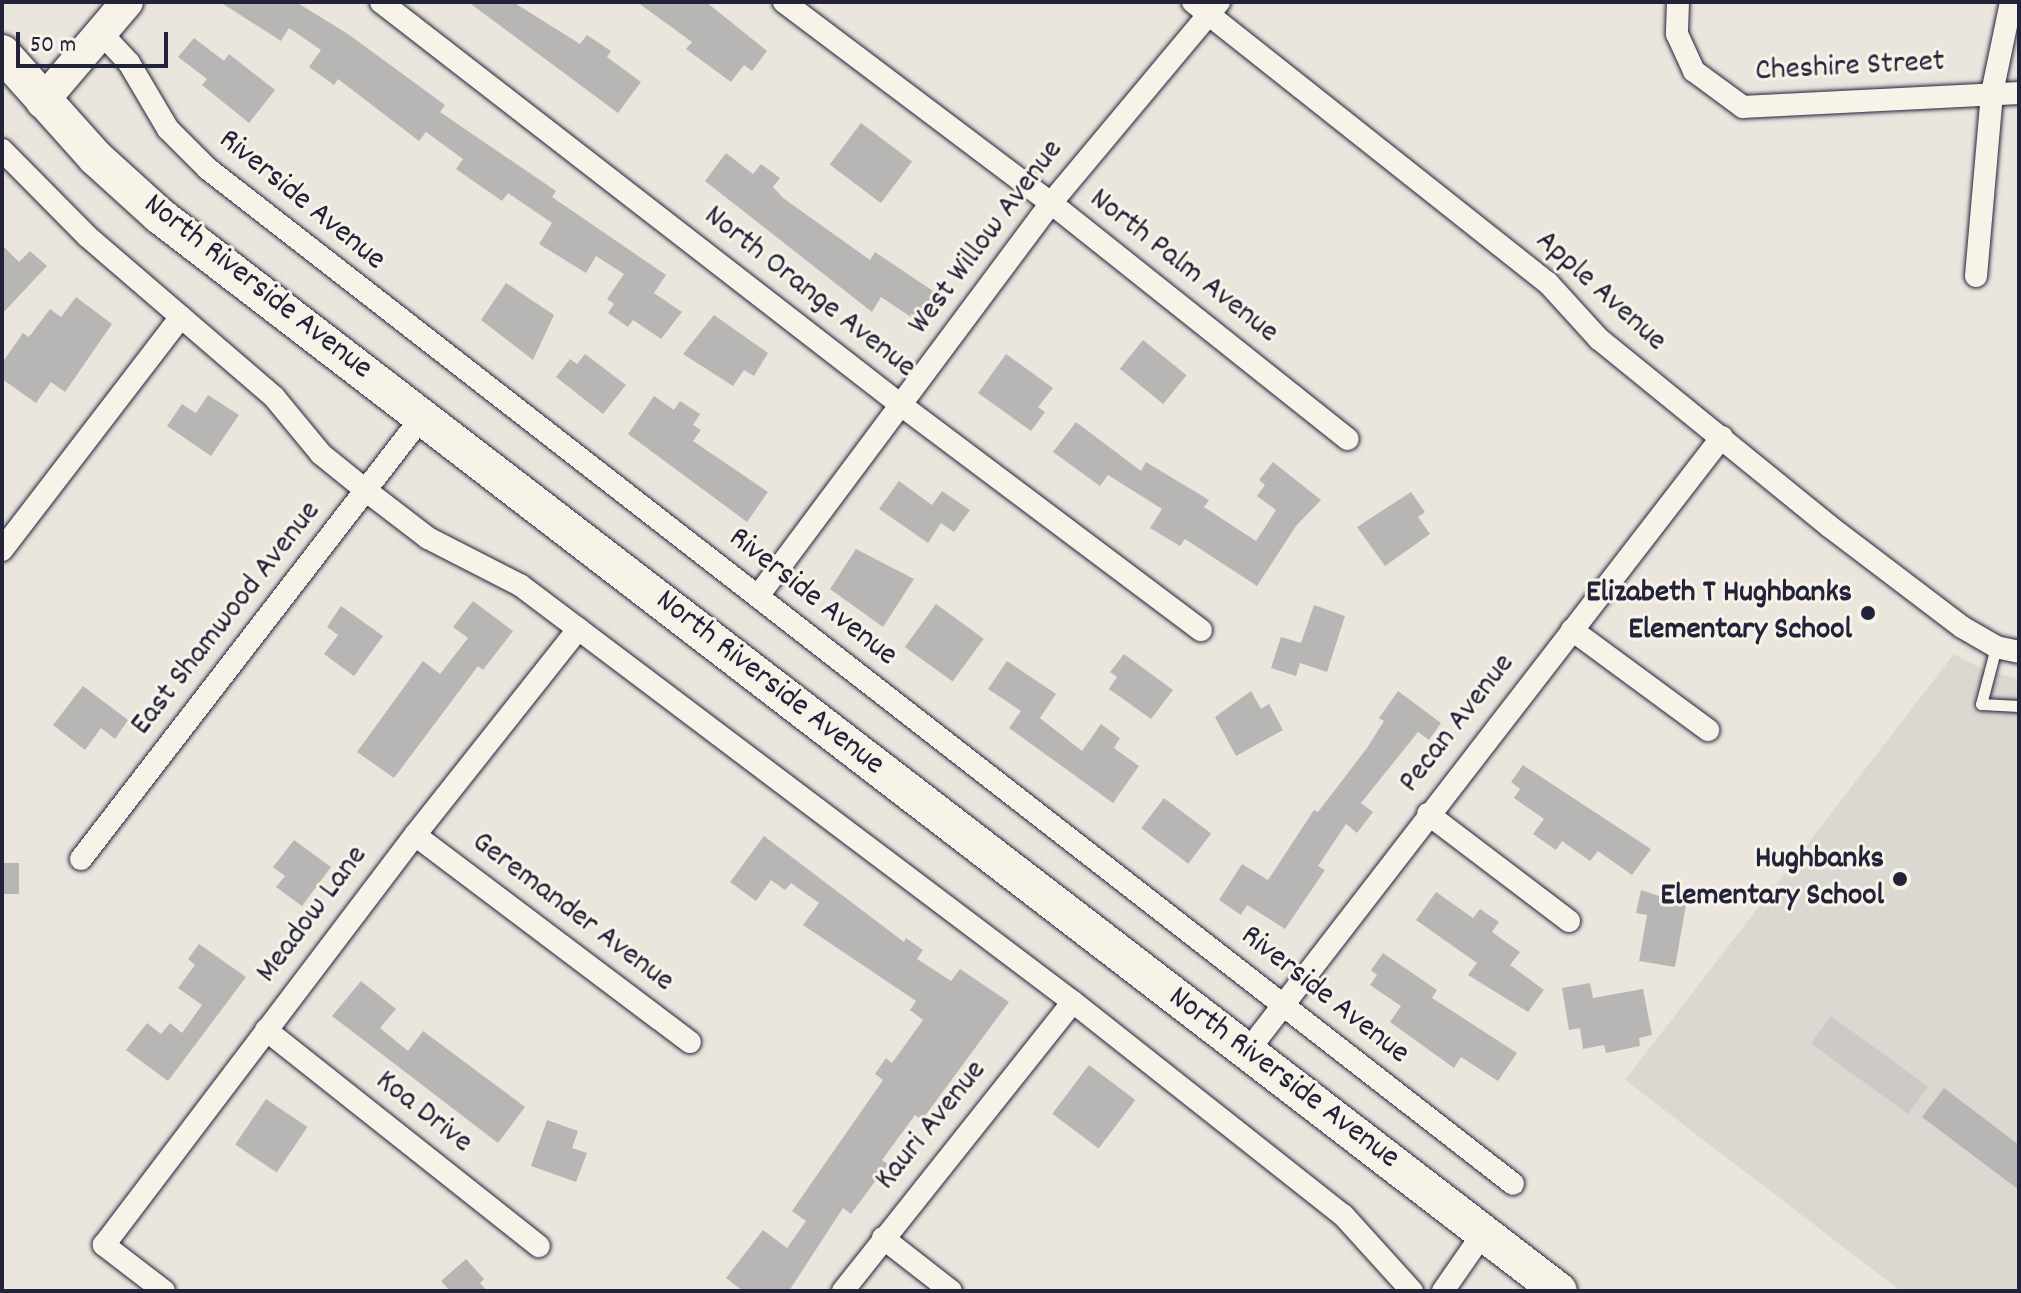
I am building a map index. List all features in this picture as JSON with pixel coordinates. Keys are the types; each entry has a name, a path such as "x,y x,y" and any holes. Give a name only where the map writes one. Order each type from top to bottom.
{"main road":[{"name":"North Riverside Avenue","path":"2,53 42,102 160,216 1559,1291"}],"street":[{"path":"42,102 103,35 127,2"},
{"name":"North Orange Avenue","path":"381,2 901,405 1201,630"},
{"name":"North Palm Avenue","path":"784,2 1051,203 1348,439"},
{"name":"Cheshire Street","path":"1678,2 1677,34 1694,71 1743,107 2019,93"},
{"path":"1976,276 1992,93 2011,2"},
{"name":"West Willow Avenue","path":"758,596 1051,203 1207,6"},
{"name":"Apple Avenue","path":"1207,6 1325,110 1548,283 1599,339 1829,526 1996,647"},
{"name":"Riverside Avenue","path":"103,35 129,63 168,129 208,169 1513,1184"},
{"name":"North Riverside Avenue","path":"2,150 87,236 274,397 321,454 428,538 520,585 1073,1002 1343,1215 1412,1291"},
{"path":"2,550 181,317"},
{"name":"East Shamwood Avenue","path":"81,859 309,561 368,492 422,417"},
{"name":"Pecan Avenue","path":"1247,1052 1722,437"},
{"name":"Meadow Lane","path":"164,1291 104,1245 415,835 578,629"},
{"path":"1572,630 1708,730"},
{"path":"1996,647 2019,652"},
{"path":"1428,814 1569,921"},
{"name":"Geremander Avenue","path":"415,835 690,1042"},
{"name":"Kauri Avenue","path":"843,1291 1073,1002"},
{"name":"Koa Drive","path":"266,1030 539,1246"},
{"path":"1443,1291 1484,1232"},
{"path":"883,1238 951,1291"}],"lane":[{"path":"1996,647 1981,704 2019,706"}],"shaded area":[{"name":"Hughbanks Elementary School","path":"1954,654 1986,671 2019,679 2019,1291 1901,1291 1625,1080"},
{"path":"1831,1016 1928,1087 1908,1114 1811,1044"}],"building":[{"path":"220,2 296,2 348,34 445,105 440,112 556,191 552,197 666,275 654,293 682,312 661,339 633,320 628,327 608,313 614,304 607,299 624,274 596,256 586,273 539,244 552,223 508,193 502,201 456,169 463,159 426,132 419,141 338,79 334,85 309,67 321,50 289,28 281,41"},
{"path":"468,2 513,2 580,44 587,35 611,51 607,57 641,82 618,113"},
{"path":"637,2 706,2 767,51 752,71 744,65 731,82 686,49 692,42"},
{"path":"194,38 224,61 229,54 275,90 249,123 202,85 207,79 178,57"},
{"path":"861,123 912,162 881,203 830,165"},
{"path":"726,153 753,174 761,164 780,178 773,187 783,198 870,260 875,252 936,293 917,321 881,297 872,312 705,181"},
{"path":"2,245 19,262 30,251 47,266 2,314"},
{"path":"506,283 554,315 533,360 481,320"},
{"path":"76,297 112,324 65,392 51,382 36,403 2,379 2,363 23,333 29,337 50,309 61,317"},
{"path":"714,315 768,353 754,376 744,370 733,386 683,354"},
{"path":"1143,340 1187,375 1163,404 1120,369"},
{"path":"585,354 626,385 603,414 556,377 570,359 577,364"},
{"path":"1006,354 1053,388 1038,407 1045,412 1031,431 978,393"},
{"path":"208,395 239,415 211,456 167,426 182,404 196,413"},
{"path":"654,396 674,410 680,401 700,414 693,425 701,430 693,441 768,492 747,522 628,434"},
{"path":"1076,422 1141,471 1146,462 1209,500 1204,507 1256,541 1276,510 1257,496 1265,485 1259,480 1273,462 1321,500 1296,526 1257,586 1185,539 1180,546 1150,528 1162,509 1108,475 1100,486 1053,452"},
{"path":"899,481 932,505 942,491 970,510 954,532 941,523 928,543 879,509"},
{"path":"1411,492 1425,512 1418,517 1430,534 1385,566 1357,527"},
{"path":"856,549 914,579 883,627 830,589"},
{"path":"473,601 513,631 483,670 478,666 394,778 357,752 423,661 440,674 468,638 453,627"},
{"path":"936,604 984,639 953,682 905,647"},
{"path":"1314,605 1345,616 1327,672 1300,663 1296,676 1271,668 1281,637 1301,643"},
{"path":"341,606 383,636 354,676 324,654 338,635 327,627"},
{"path":"1124,654 1173,690 1151,719 1109,689 1117,677 1110,672"},
{"path":"1007,661 1056,694 1040,718 1082,751 1101,724 1120,738 1114,748 1139,766 1113,803 1009,728 1021,711 988,689"},
{"path":"83,686 128,720 115,739 101,728 85,750 53,725"},
{"path":"1251,691 1261,709 1269,704 1283,730 1236,756 1215,717"},
{"path":"1398,691 1441,723 1429,740 1418,732 1361,803 1373,812 1357,833 1346,824 1318,866 1325,870 1285,929 1247,905 1241,915 1219,900 1242,864 1268,880 1314,810 1318,812 1367,748 1384,721 1379,718"},
{"path":"1523,765 1651,849 1632,875 1598,851 1590,861 1562,841 1556,850 1533,834 1544,819 1514,798 1520,789 1511,782"},
{"path":"1164,798 1211,834 1188,864 1141,828"},
{"path":"764,836 904,942 906,938 923,950 917,959 951,981 960,969 1009,1002 922,1120 915,1115 882,1160 888,1164 851,1214 843,1208 789,1291 743,1291 726,1278 763,1230 787,1248 806,1221 792,1211 883,1080 875,1074 886,1058 892,1063 923,1020 910,1010 916,1001 803,925 819,903 791,883 785,890 771,880 756,901 730,882"},
{"path":"294,840 331,867 302,906 276,887 285,876 273,867"},
{"path":"2,863 19,863 19,894 2,894"},
{"path":"1641,890 1686,905 1675,967 1639,961 1647,915 1636,913"},
{"path":"1436,892 1473,918 1480,909 1499,922 1492,932 1520,952 1510,965 1544,990 1528,1012 1468,975 1477,963 1416,920"},
{"path":"199,944 246,977 168,1081 126,1050 147,1023 161,1034 170,1023 182,1033 202,1005 178,988 195,965 188,959"},
{"path":"1383,953 1437,990 1432,998 1517,1053 1498,1081 1461,1057 1454,1068 1390,1022 1401,1006 1370,985 1377,975 1371,970"},
{"path":"361,981 396,1009 380,1028 408,1051 423,1031 525,1107 498,1143 332,1016"},
{"path":"1590,983 1593,998 1643,989 1652,1035 1639,1038 1640,1046 1606,1053 1604,1045 1583,1049 1580,1028 1569,1030 1562,988"},
{"path":"1089,1065 1135,1100 1099,1149 1052,1114"},
{"path":"1944,1088 2019,1145 2019,1190 1922,1117"},
{"path":"266,1099 307,1127 277,1173 235,1145"},
{"path":"547,1120 578,1131 572,1148 587,1153 576,1182 531,1166"},
{"path":"466,1259 484,1279 480,1283 487,1291 450,1291 441,1281"}],"place":[{"name":"Elizabeth T Hughbanks Elementary School","path":"1868,613"},
{"name":"Hughbanks Elementary School","path":"1900,879"}]}
